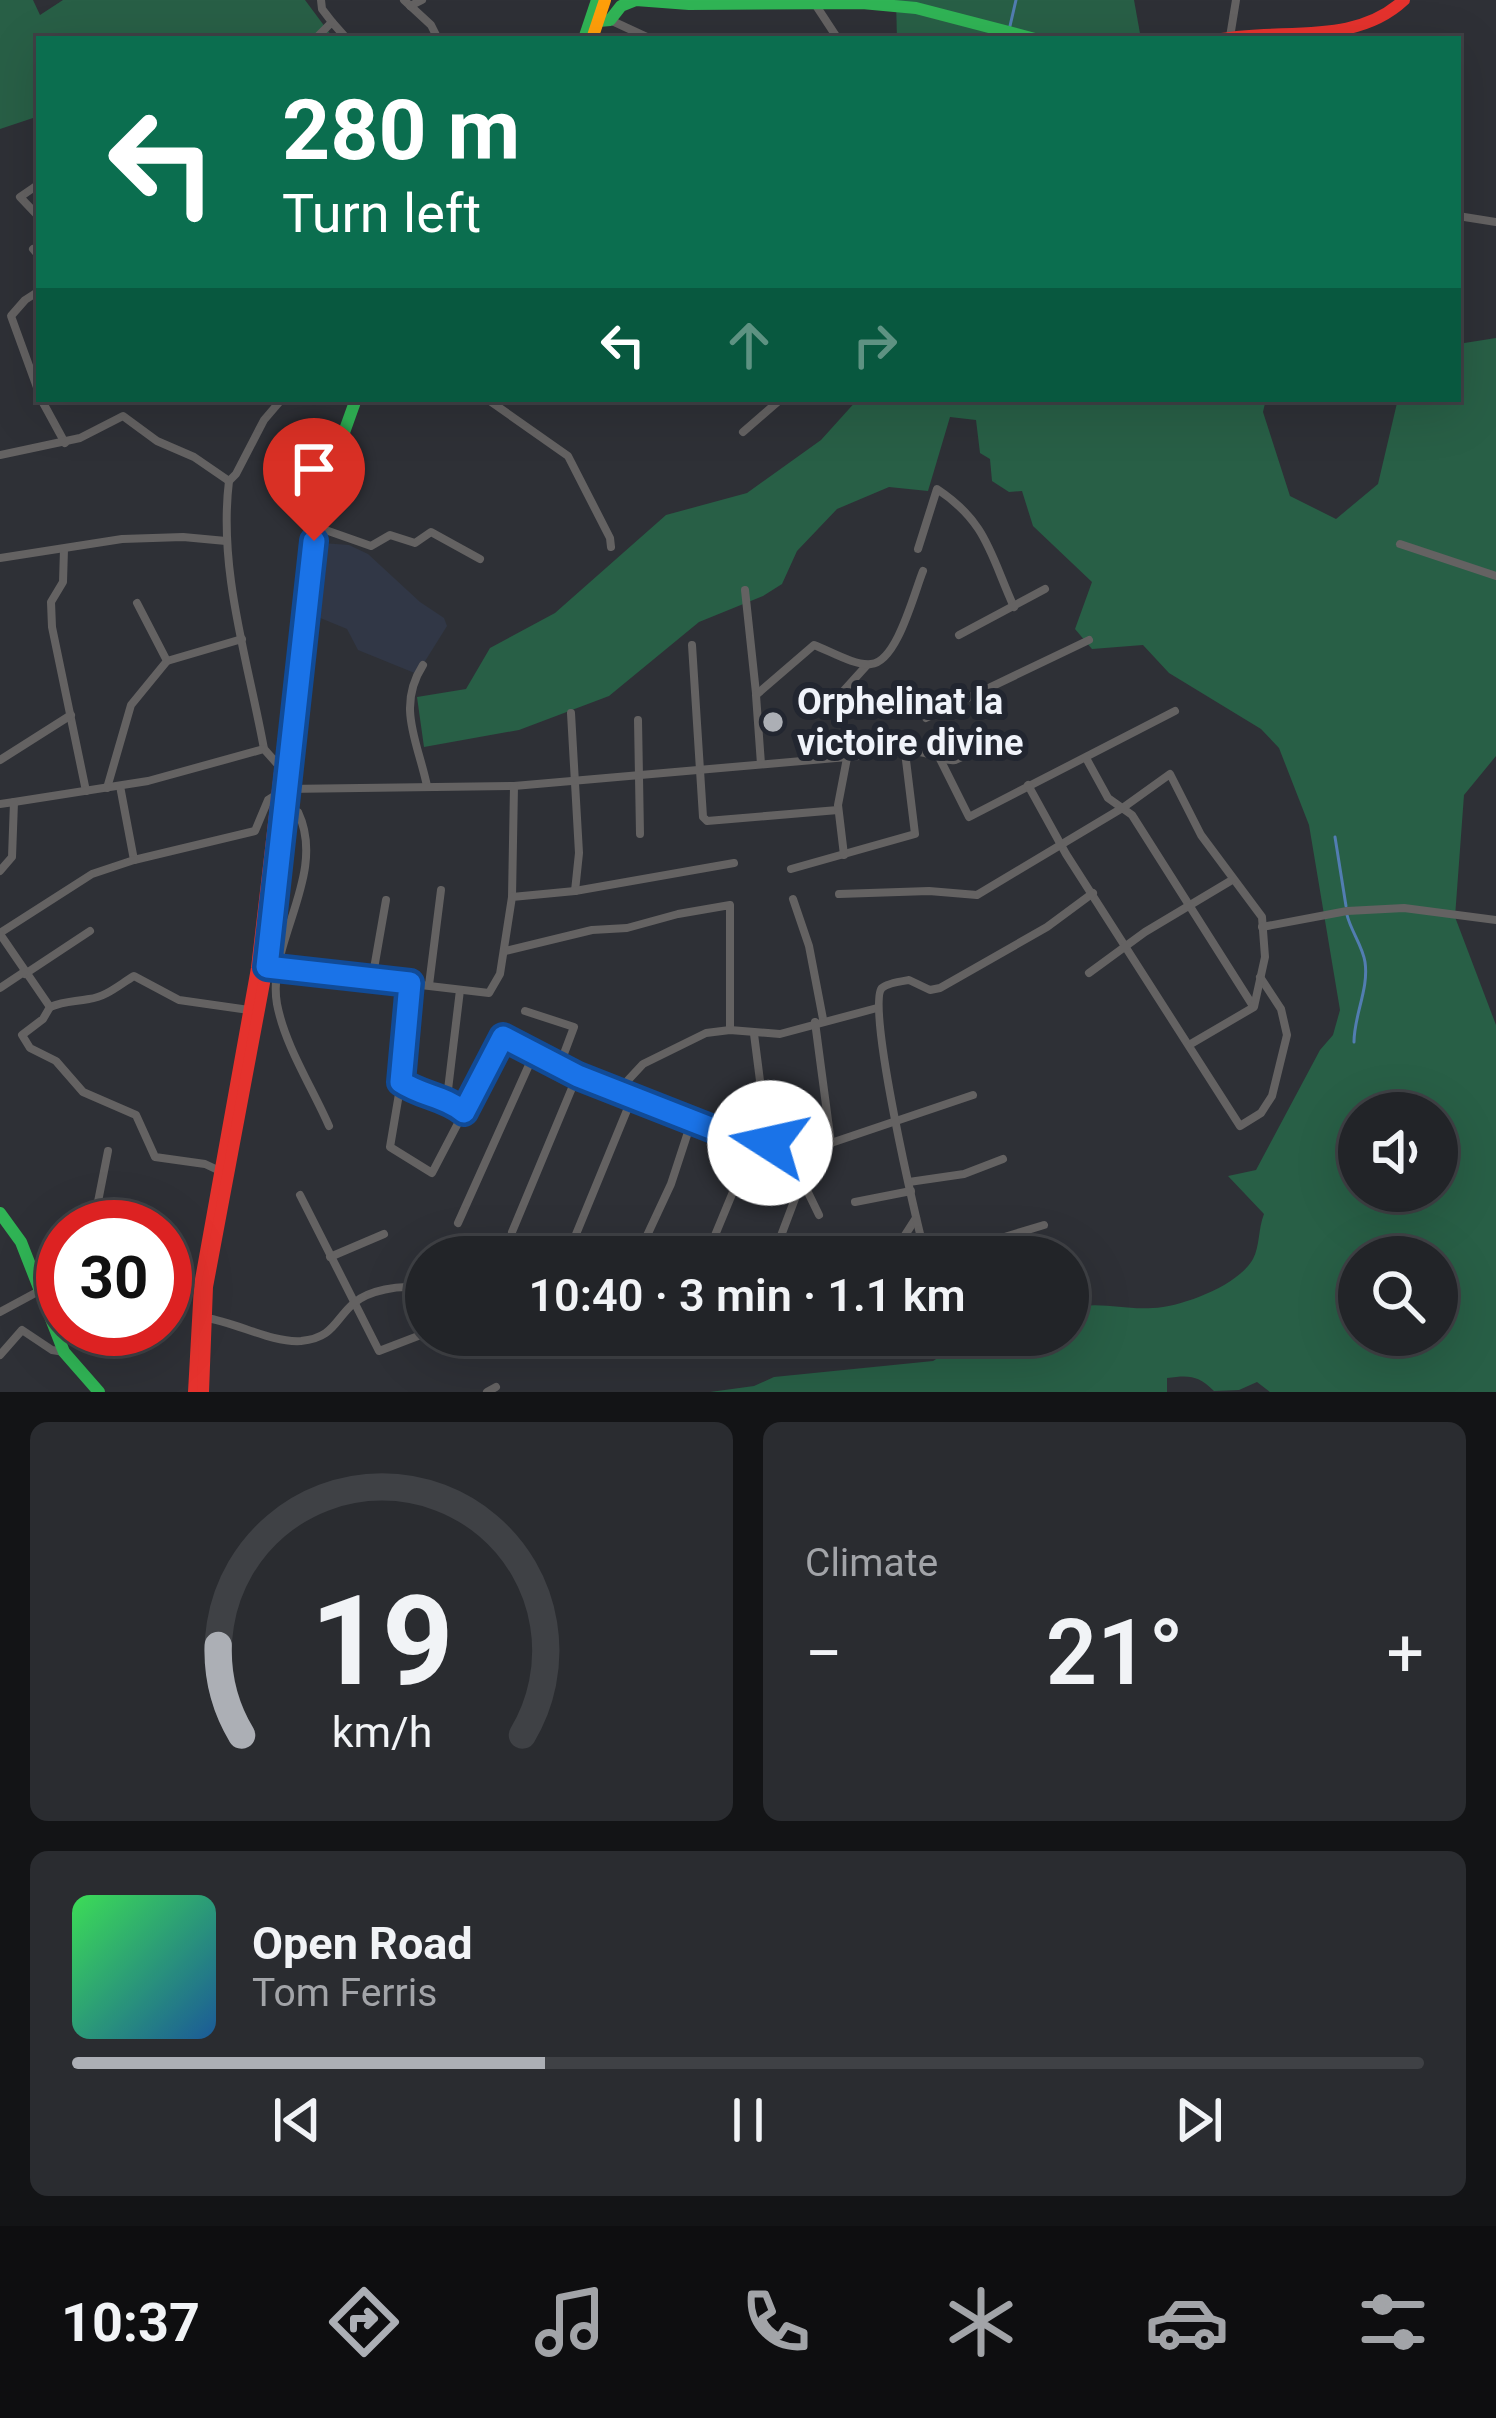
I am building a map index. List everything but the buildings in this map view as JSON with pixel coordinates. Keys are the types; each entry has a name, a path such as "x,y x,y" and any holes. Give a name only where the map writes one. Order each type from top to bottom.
{"main road":[{"path":"601,0 605,20"},
{"path":"589,36 601,0"},
{"path":"591,36 621,6 636,0 916,8 1023,36"},
{"path":"1256,36 1359,29 1378,24 1404,0"},
{"path":"198,1392 219,1216 272,968 280,767 308,535 332,438 350,402"},
{"path":"198,1392 200,1285 249,1010 316,526 351,402"},
{"path":"1,1217 21,1242 36,1282"},
{"path":"68,1356 99,1392"}],"street":[{"path":"321,0 322,9 344,36"},
{"path":"407,3 422,0"},
{"path":"1227,36 1236,0"},
{"path":"814,2 836,36"},
{"path":"407,3 436,36"},
{"path":"605,20 644,36"},
{"path":"318,36 332,22"},
{"path":"36,186 20,196 36,214"},
{"path":"1461,217 1496,222"},
{"path":"0,320 36,293"},
{"path":"11,316 36,385"},
{"path":"43,402 65,442"},
{"path":"279,402 245,449 229,481 224,510 264,749 280,767"},
{"path":"491,402 568,456 611,548"},
{"path":"743,432 778,402"},
{"path":"0,455 65,442 123,416 229,481"},
{"path":"918,549 937,489 969,512 1014,607"},
{"path":"316,526 371,546 390,535 415,543 430,532 480,559"},
{"path":"0,558 122,539 182,536 226,541"},
{"path":"1400,544 1496,576"},
{"path":"64,549 63,582 51,606 54,648 86,791"},
{"path":"756,694 814,645 868,665 878,663 893,647 922,571"},
{"path":"959,635 1045,589"},
{"path":"745,590 761,765"},
{"path":"137,604 167,661"},
{"path":"107,788 130,705 167,661 242,639"},
{"path":"926,718 1088,640"},
{"path":"692,645 703,817 707,821 838,810"},
{"path":"423,665 409,692 407,709 427,786"},
{"path":"829,707 868,665"},
{"path":"939,758 969,817 1174,711"},
{"path":"572,713 579,857 575,891"},
{"path":"0,760 71,715"},
{"path":"638,720 640,834"},
{"path":"50,1007 0,934 92,874 255,831 268,800 280,795 514,785 905,752 928,751 955,760 1006,737"},
{"path":"0,804 120,786 264,749"},
{"path":"791,869 915,834 905,752"},
{"path":"844,856 838,810 847,758"},
{"path":"1086,758 1108,798 1124,807 1254,1007"},
{"path":"839,894 929,890 977,895 1170,774 1201,836 1262,917 1264,957 1254,1007 1190,1046"},
{"path":"272,968 489,993 500,974 512,897 514,785"},
{"path":"1028,785 1061,845 1240,1126 1261,1113 1272,1096 1287,1035 1281,1009 1260,977"},
{"path":"120,786 134,860"},
{"path":"280,795 305,826 301,893 272,968 277,1004 328,1126"},
{"path":"0,871 12,857 14,802"},
{"path":"512,897 575,891 734,863"},
{"path":"1089,974 1232,880"},
{"path":"429,986 441,890"},
{"path":"921,1236 877,1008 882,988 914,980 930,990 940,988 1047,927 1093,893"},
{"path":"793,898 809,946 831,1142"},
{"path":"372,980 386,900"},
{"path":"505,951 730,905 730,1030"},
{"path":"1262,927 1347,910 1404,908 1496,920"},
{"path":"0,988 90,931"},
{"path":"220,1171 205,1164 155,1157 136,1115 83,1092 56,1061 30,1048 22,1035 50,1007 68,999 106,994 134,976 179,1000 249,1010"},
{"path":"410,983 390,1147 432,1173 503,1037 578,1076 769,1151 792,1164 819,1215"},
{"path":"447,1097 460,989"},
{"path":"617,1092 644,1064 706,1033 780,1034 877,1008"},
{"path":"525,1011 574,1027 559,1067"},
{"path":"754,1034 769,1151"},
{"path":"458,1223 533,1056"},
{"path":"512,1232 578,1076"},
{"path":"401,1082 423,1094 447,1097 464,1112"},
{"path":"792,1164 831,1142 974,1095"},
{"path":"575,1236 632,1098"},
{"path":"646,1236 691,1123"},
{"path":"715,1236 752,1146"},
{"path":"98,1200 108,1151"},
{"path":"855,1202 1003,1159"},
{"path":"781,1236 802,1180"},
{"path":"300,1195 379,1351 405,1341"},
{"path":"904,1236 916,1217"},
{"path":"1008,1236 1044,1225"},
{"path":"329,1257 384,1234"},
{"path":"205,1318 301,1341 320,1336 346,1317 357,1302 405,1286"},
{"path":"0,1312 36,1297"},
{"path":"0,1355 22,1330 36,1339"}],"shaded area":[{"path":"322,543 349,545 368,554 444,618 447,626 417,674 358,650 347,629 313,615"}],"green space":[{"path":"0,0 33,0 40,15 63,0 305,0 332,36 36,36 36,117 0,129"},
{"path":"896,0 1134,0 1140,36 897,36"},
{"path":"1496,338 1496,756 1464,795 1455,917 1496,1025 1496,1392 1270,1392 1257,1382 1239,1390 1214,1391 1198,1379 1181,1377 1167,1378 1167,1392 710,1392 754,1386 774,1377 933,1361 941,1356 1089,1356 1089,1305 1165,1307 1209,1293 1246,1269 1255,1254 1264,1214 1228,1176 1256,1170 1320,1050 1333,1035 1340,1010 1309,825 1279,748 1261,729 1169,673 1143,645 1092,649 1075,629 1092,582 1033,526 1022,491 1009,492 992,481 990,459 980,453 976,420 950,417 928,491 889,487 837,509 797,551 782,584 699,622 609,696 519,730 424,747 417,697 466,689 490,648 555,613 666,515 747,493 821,440 855,402 1265,402 1263,412 1290,496 1336,519 1378,484 1396,402 1461,402 1461,344"}],"waterway":[{"path":"1010,26 1016,0"},
{"path":"1335,837 1346,906"},
{"path":"1347,915 1366,972 1354,1042"}],"traffic: fast":[{"path":"585,36 597,0"},
{"path":"599,21 610,20 621,6 636,0 862,3 916,8 1023,36"},
{"path":"306,617 323,491 355,402"},
{"path":"0,1213 21,1242 64,1352 99,1392"}],"traffic: slow":[{"path":"593,36 605,0"}],"traffic: jam":[{"path":"1246,36 1341,30 1364,24 1404,0"},
{"path":"203,1392 207,1287 267,967 306,617"},
{"path":"194,1392 200,1285 257,968 289,695"}],"place":[{"name":"Orphelinat la victoire divine","path":"773,722"}],"route":[{"path":"314,541 267,967 410,983 401,1082 423,1094 447,1097 464,1112 503,1037 533,1056 691,1123 769,1151 770,1143"}]}
